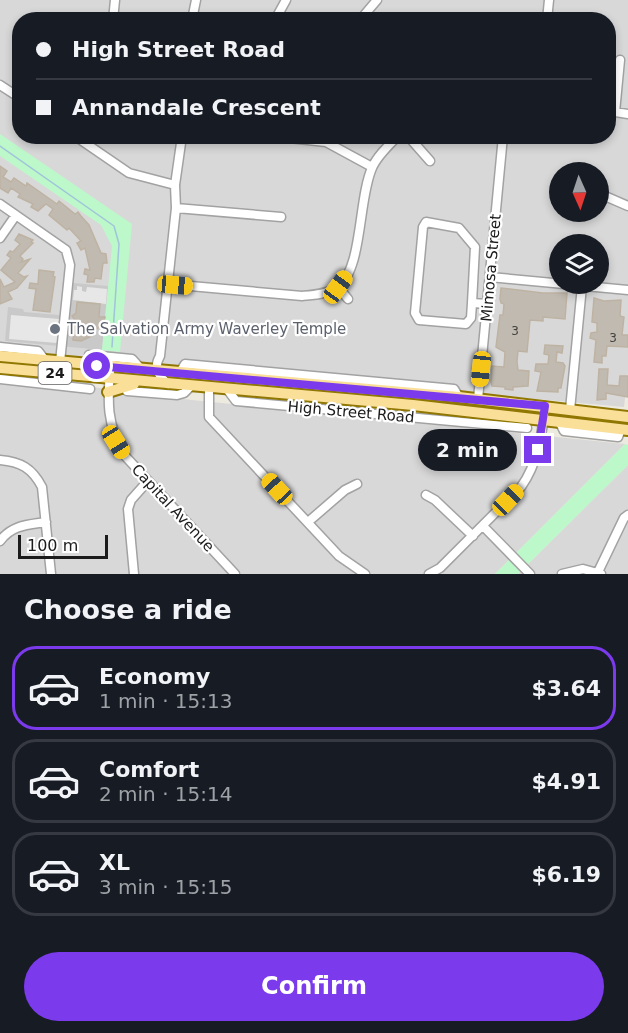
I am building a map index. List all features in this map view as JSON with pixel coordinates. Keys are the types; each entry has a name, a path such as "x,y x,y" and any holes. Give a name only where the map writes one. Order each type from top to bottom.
{"main road":[{"name":"High Street Road","path":"0,356 60,362 111,362 141,369 459,397 628,417"},
{"name":"High Street Road","path":"0,368 109,379 141,385 209,387 412,405 518,423 544,421 624,433"},
{"path":"108,392 141,385"},
{"path":"518,423 520,404"}],"street":[{"path":"367,12 377,0"},
{"path":"616,86 620,60"},
{"path":"87,144 129,172 175,185"},
{"path":"168,384 157,370 168,284 176,208 175,185 181,144"},
{"path":"340,144 372,167"},
{"path":"168,284 302,296 321,294 338,287 348,273 357,249 362,200 372,167 391,144"},
{"path":"415,144 430,161"},
{"name":"Mimosa Street","path":"478,399 502,144"},
{"path":"609,198 628,206"},
{"path":"0,204 66,250 70,265 60,362"},
{"path":"176,208 281,217"},
{"path":"0,238 16,215"},
{"path":"426,222 459,228 475,247 472,303 471,318 466,324 419,320 415,313 423,227 426,222"},
{"path":"490,277 549,283"},
{"path":"338,287 348,299"},
{"path":"609,288 628,290"},
{"path":"570,410 581,294"},
{"path":"472,303 488,304"},
{"path":"0,347 38,351 45,360"},
{"path":"89,355 111,362"},
{"path":"160,356 175,371"},
{"name":"Capital Avenue","path":"111,362 108,409 116,442 147,482 235,574"},
{"path":"54,385 62,374"},
{"path":"0,379 90,389"},
{"name":"High Street Road","path":"127,391 141,385 177,395 184,393 191,386"},
{"path":"209,387 209,417 339,556 365,574"},
{"path":"429,574 440,568 473,536 529,476 544,421 545,406"},
{"name":"High Street Road","path":"518,423 527,428"},
{"path":"0,460 26,466 36,475 42,487 51,574"},
{"path":"134,574 128,509 131,500 147,482"},
{"path":"308,522 345,490 357,484"},
{"path":"426,495 435,500 473,536"},
{"path":"562,574 583,569 599,573 624,518 628,515"},
{"path":"0,541 6,533 17,526 46,522"},
{"path":"483,526 530,574"}],"shaded area":[{"path":"0,0 628,0 628,372 624,407 0,351"},
{"name":"The Salvation Army Waverley Temple","path":"73,283 108,286 102,350 5,341 8,307 23,309 24,312 70,316"},
{"path":"77,286 82,287 82,291 86,292 87,287 107,289 106,304 73,300"},
{"path":"11,315 59,319 57,343 9,339"},
{"path":"0,375 192,400 625,444 495,574 0,574"},
{"path":"628,465 628,574 518,574"}],"green space":[{"path":"0,134 132,224 120,352 102,350 112,246 101,225 0,156"},
{"path":"625,444 628,445 628,465 518,574 495,574"}],"building":[{"path":"0,166 7,171 3,177 11,182 14,178 26,186 27,183 57,204 59,201 75,214 78,212 89,225 101,253 106,254 107,263 103,263 101,279 95,278 94,282 87,282 88,275 84,274 85,269 90,270 85,248 81,250 77,243 81,241 69,228 67,230 49,215 53,209 46,204 38,211 31,207 33,204 18,197 20,194 11,188 8,193 0,188"},
{"path":"19,234 33,240 31,242 33,243 20,256 23,259 21,262 30,259 18,273 24,277 27,276 17,288 8,292 12,299 0,304 0,279 4,287 15,282 1,270 11,258 7,255 20,244 15,240"},
{"path":"39,270 54,272 50,312 33,310 36,289 29,288 30,283 38,284"},
{"path":"501,288 567,294 565,319 543,317 543,321 530,320 527,352 518,351 517,361 518,370 529,371 528,386 513,387 513,390 492,386 491,382 492,366 504,367 505,352 496,347 500,315 503,315 504,304 500,299"},
{"path":"594,298 604,301 621,300 620,316 624,317 622,335 628,335 628,347 607,346 606,356 602,356 602,363 594,362 596,340 590,338 591,333 597,332 597,323 592,322"},
{"path":"77,302 100,304 99,317 105,317 104,323 94,331 94,335 81,341 73,340 75,320 72,316 76,313"},
{"path":"545,345 563,346 562,353 557,352 556,362 563,363 565,366 561,388 558,388 558,392 537,391 541,372 535,371 536,364 548,364 549,355 544,354"},
{"path":"599,369 608,369 607,385 619,386 620,376 628,376 628,397 606,393 606,399 597,400"},
{"path":"476,437 482,438 481,460 470,459"}],"waterway":[{"path":"0,146 114,226 119,244 112,347"}],"place":[{"name":"The Salvation Army Waverley Temple","path":"55,329"}],"route":[{"path":"97,366 545,406 538,450"}]}
